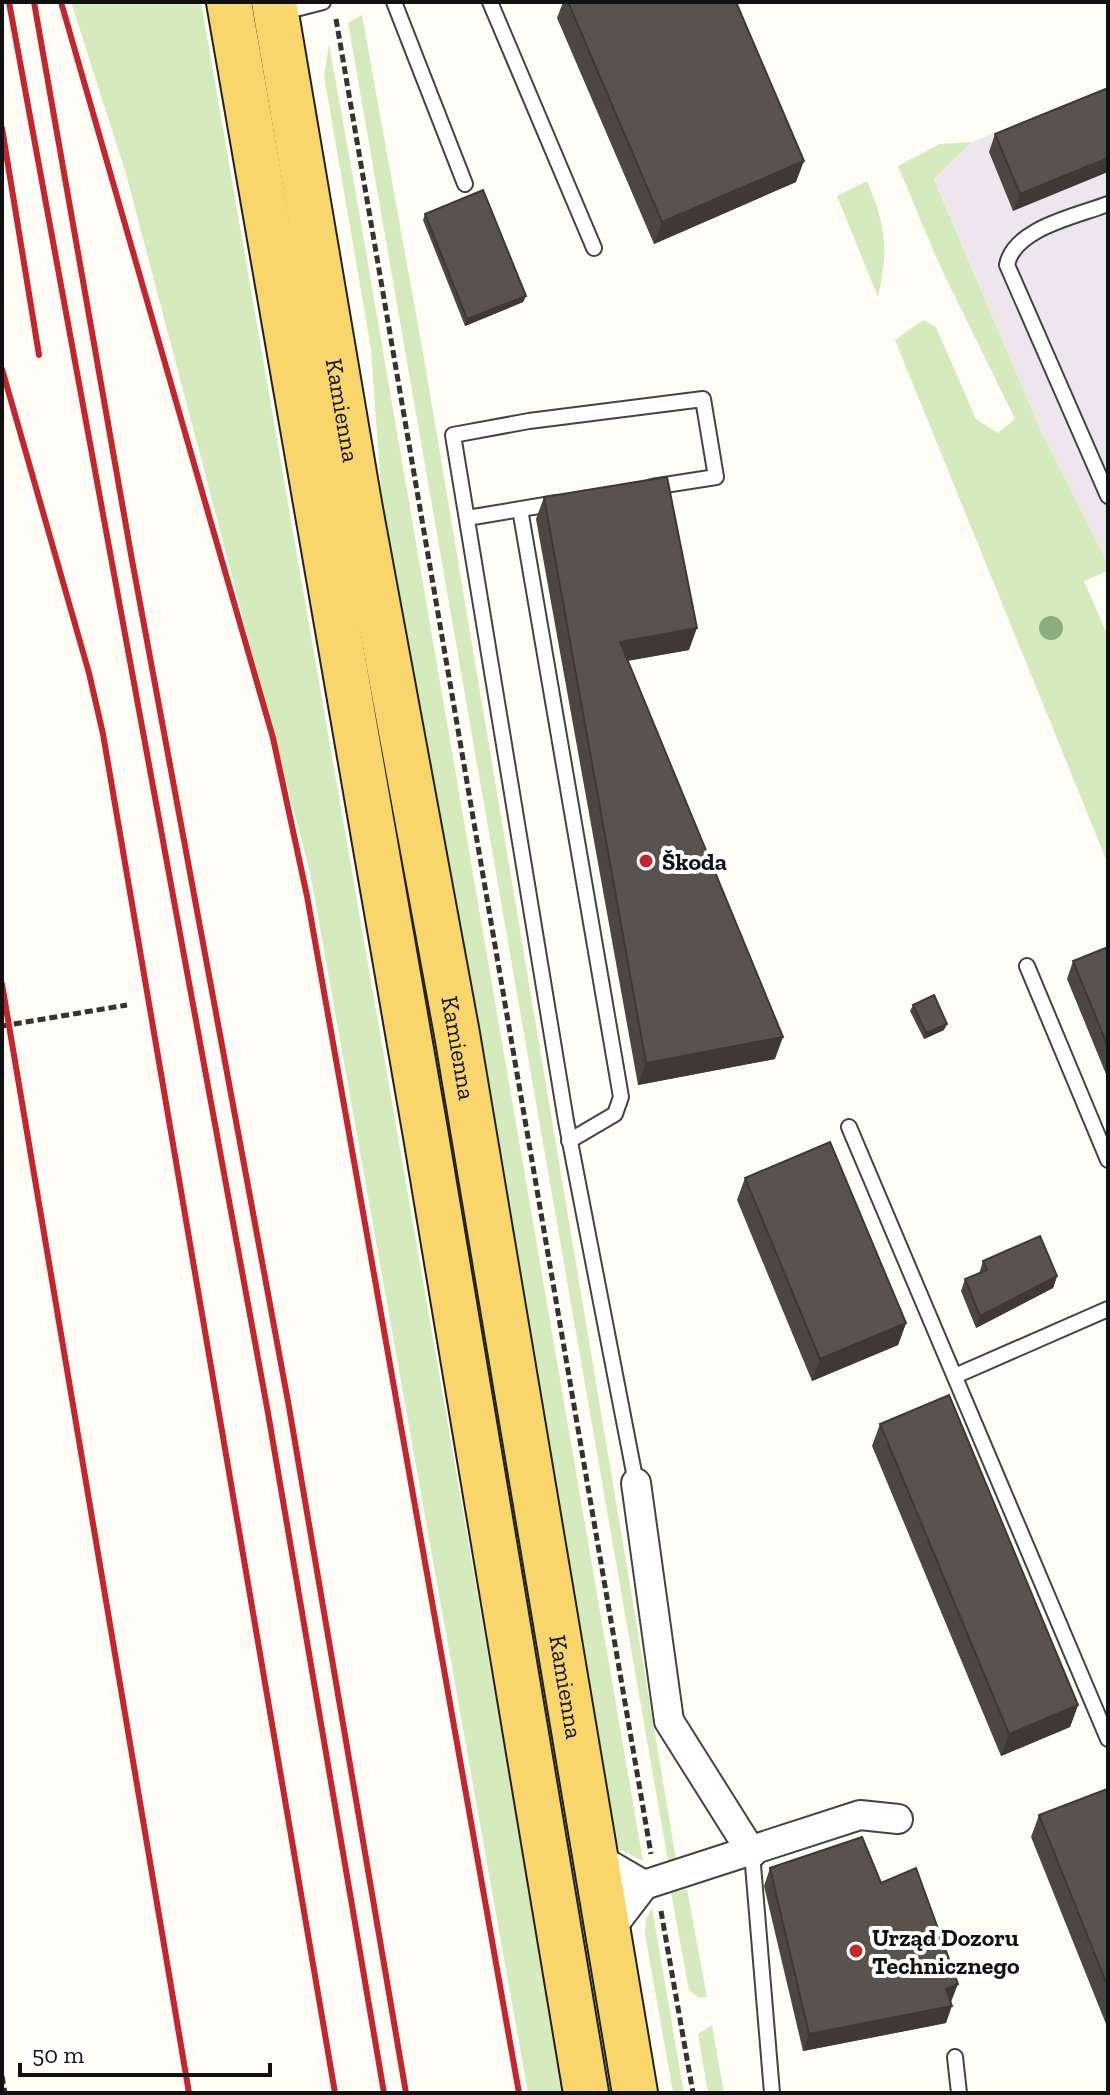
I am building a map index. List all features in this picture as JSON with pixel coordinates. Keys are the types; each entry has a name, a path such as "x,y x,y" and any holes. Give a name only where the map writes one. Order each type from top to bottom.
{"main road":[{"name":"Kamienna","path":"229,2 426,1136 586,2093"},
{"name":"Kamienna","path":"275,8 358,494 457,1034 635,2093"}],"street":[{"path":"636,1483 669,1721 752,1853"},
{"path":"608,1932 650,1883 752,1853 860,1815 898,1819"},
{"path":"596,1857 650,1883"}],"lane":[{"path":"275,8 323,2"},
{"path":"394,2 465,184"},
{"path":"490,2 594,248"},
{"path":"1108,204 1035,232 1009,254 1007,265 1108,496"},
{"path":"636,1483 569,1141 453,435 529,421 703,399 716,477 641,489"},
{"path":"467,518 565,502"},
{"path":"520,509 621,1097 615,1114 569,1141"},
{"path":"1027,966 1108,1160"},
{"path":"849,1127 1108,1739"},
{"path":"955,1376 1108,1309"},
{"path":"752,1853 772,2093"},
{"path":"955,2057 959,2093"}],"path":[{"path":"335,18 650,1883 693,2093"},
{"path":"2,1026 127,1005"},
{"path":"2,2076 5,2093"}],"shaded area":[{"path":"1108,87 1108,564 1041,431 934,178 972,142"}],"green space":[{"path":"71,2 201,2 564,2093 528,2093 310,872 126,174"},
{"path":"244,2 255,2 616,2093 603,2093"},
{"path":"362,15 425,364 676,1859 668,1861 348,23"},
{"path":"329,44 643,1861 617,1848 607,1827 383,518 371,349 324,76"},
{"path":"972,142 934,179 1041,431 1108,564 1108,571 1084,581 1108,636 1108,864 895,340 923,320 936,327 976,419 998,433 1015,419 939,264 898,166 940,144"},
{"path":"867,181 884,238 884,265 878,297 837,196"},
{"path":"687,1889 707,1997 699,1998 689,1990 671,1893"},
{"path":"652,1908 684,2093 673,2093 645,1934 646,1919"},
{"path":"712,2025 724,2093 708,2093 698,2034"}],"building":[{"path":"568,2 736,2 804,161 662,222"},
{"path":"1108,88 1108,158 1020,194 995,134"},
{"path":"483,190 526,296 467,319 425,214"},
{"name":"Škoda","path":"667,477 697,628 620,642 783,1037 646,1063 544,497"},
{"path":"1108,947 1108,1047 1073,961"},
{"path":"934,995 947,1024 926,1033 913,1005"},
{"path":"830,1142 906,1323 820,1359 745,1178"},
{"path":"1040,1236 1057,1276 980,1316 965,1279 987,1270 983,1261"},
{"path":"949,1395 1078,1705 1009,1734 880,1424"},
{"path":"1107,1789 1108,1792 1108,1987 1039,1815"},
{"name":"Urząd Dozoru Technicznego","path":"862,1837 881,1883 916,1868 958,1984 946,1989 952,2006 809,2034 770,1868"}],"railway":[{"path":"9,2 268,1413 384,2093"},
{"path":"34,2 132,560 289,1407 406,2093"},
{"path":"61,2 273,738 307,896 519,2093"},
{"path":"2,128 39,355"},
{"path":"2,369 89,673 103,734 335,2093"},
{"path":"2,984 189,2093"}],"place":[{"name":"Škoda","path":"646,861"},
{"name":"Urząd Dozoru Technicznego","path":"856,1951"}]}
